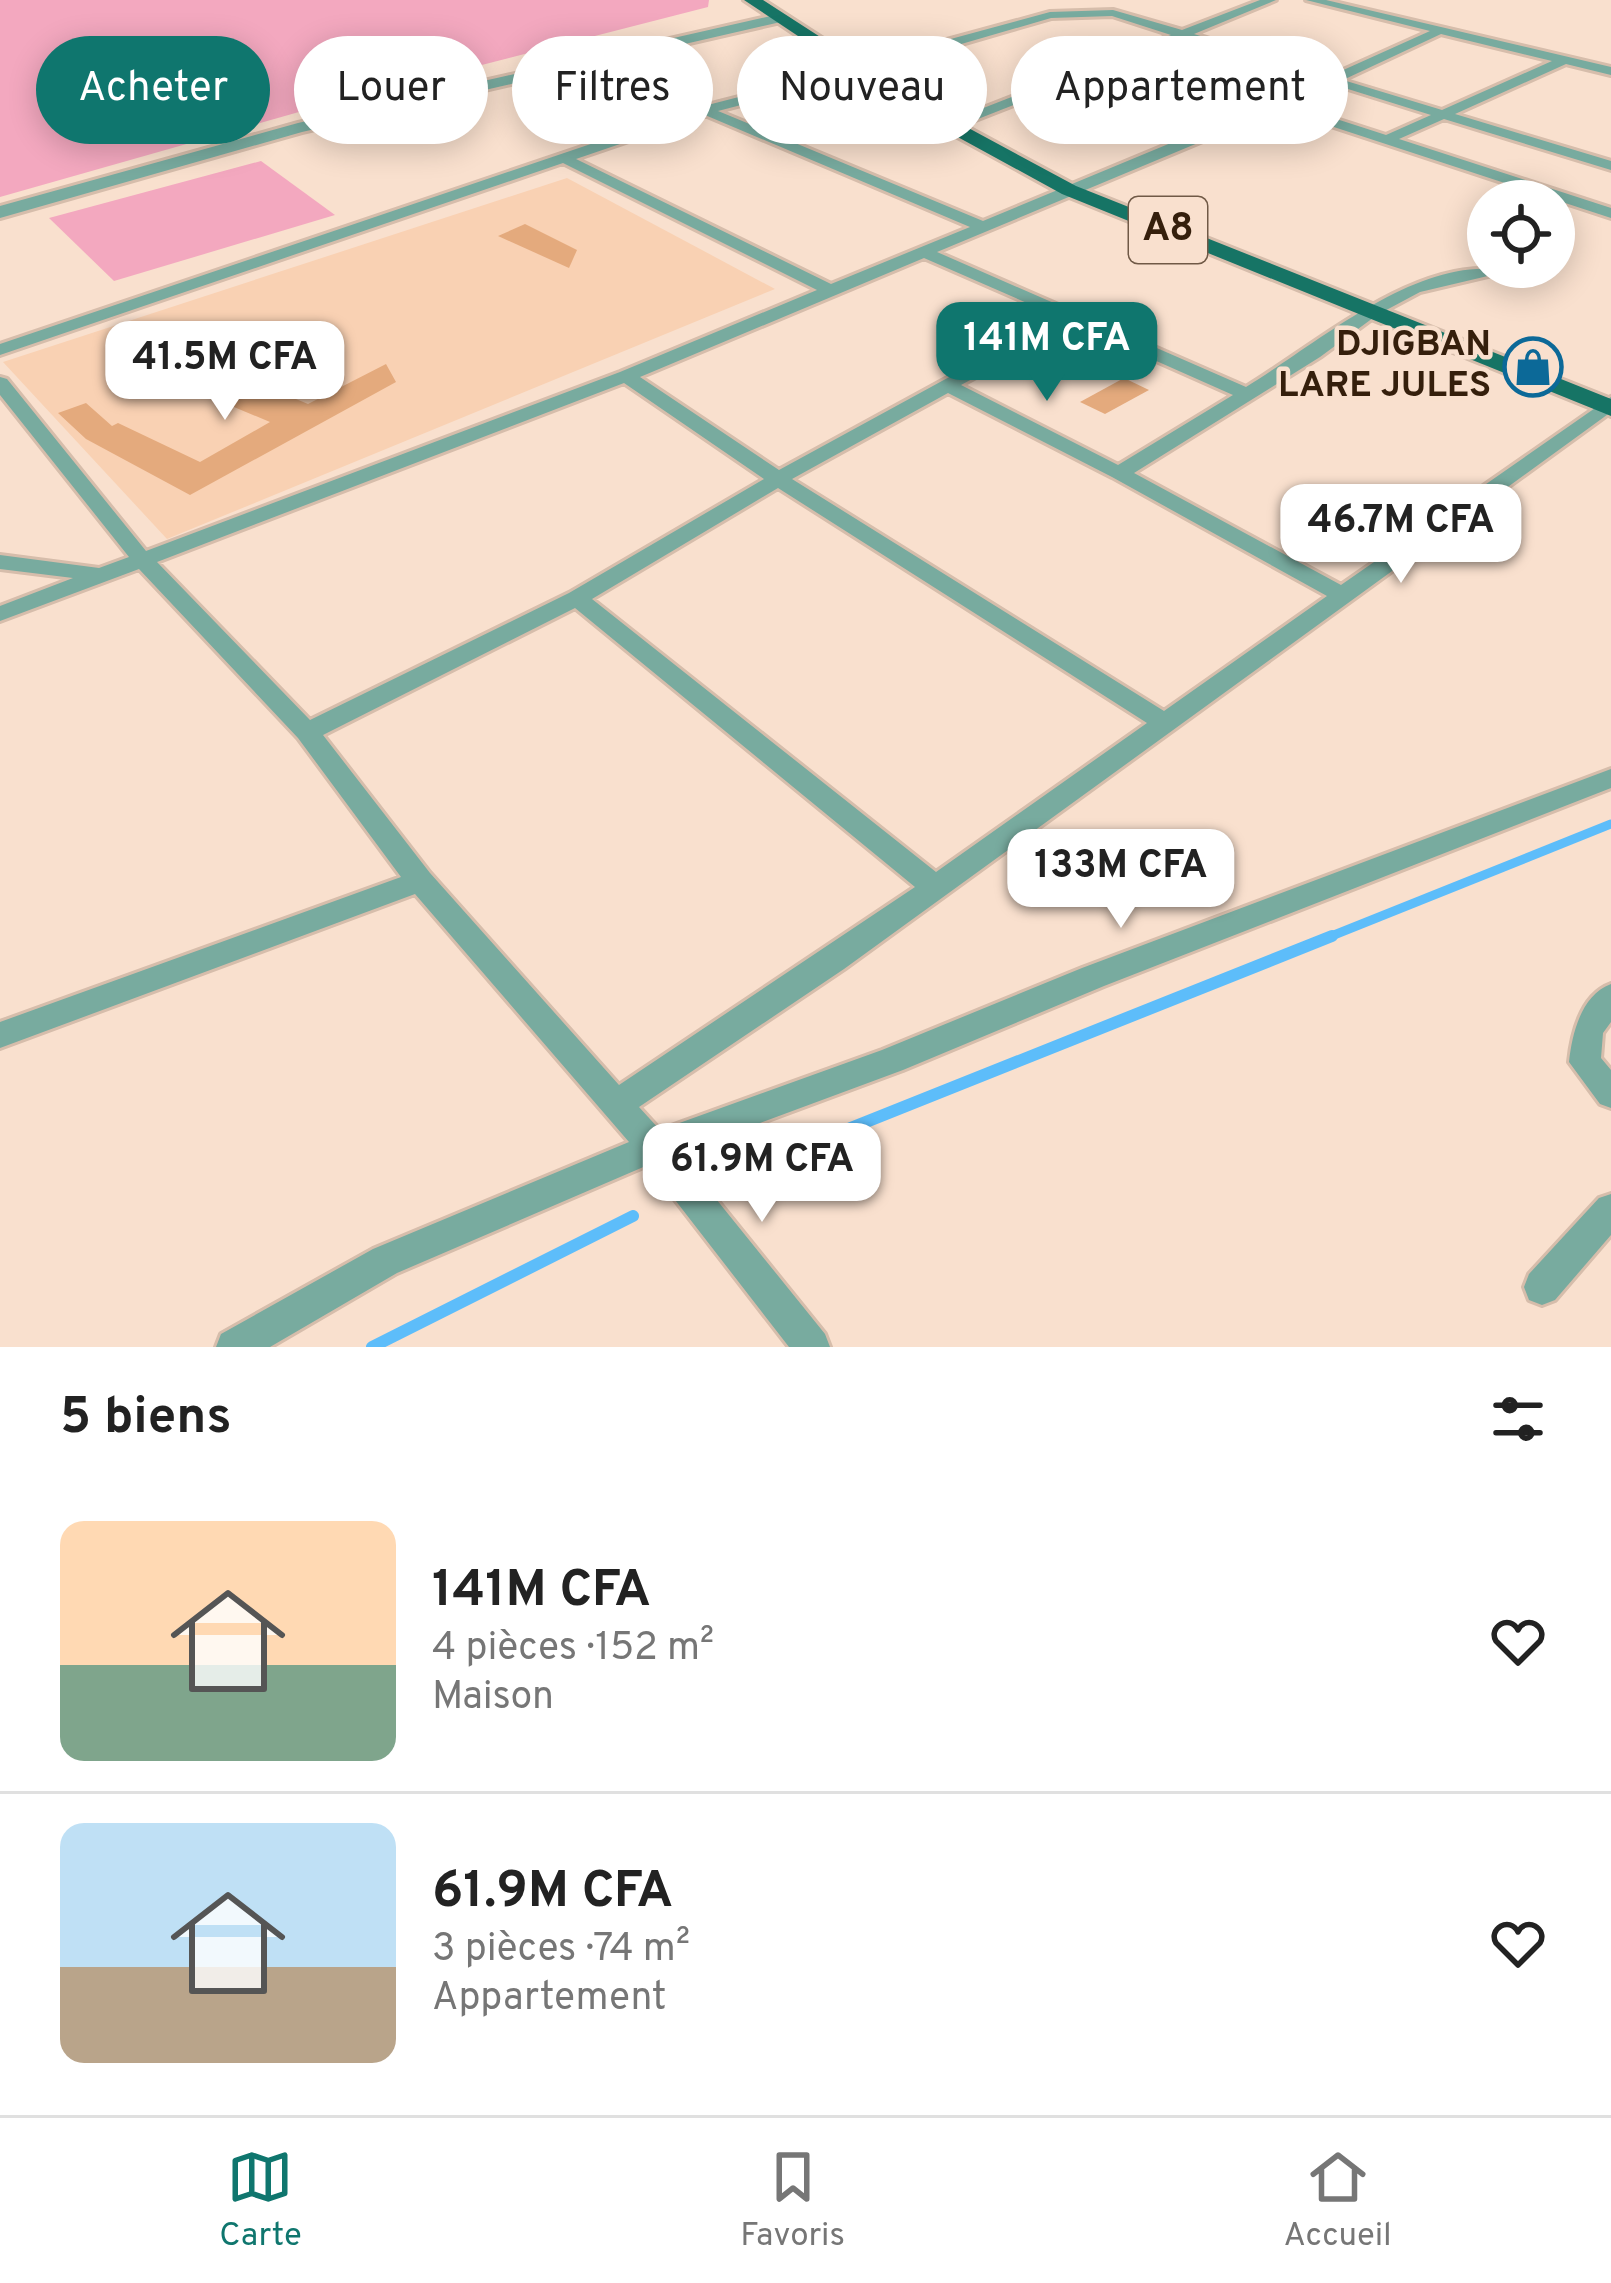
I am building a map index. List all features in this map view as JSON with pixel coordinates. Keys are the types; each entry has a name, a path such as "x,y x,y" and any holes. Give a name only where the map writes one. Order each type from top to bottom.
{"main road":[{"name":"A8","path":"752,0 808,36"},
{"name":"A8","path":"983,144 1069,190 1610,406"}],"street":[{"path":"987,112 1270,0"},
{"path":"1312,0 1611,71"},
{"path":"975,36 1036,18 1084,11 1196,36"},
{"path":"0,212 319,123 780,18"},
{"path":"1348,71 1436,33"},
{"path":"1386,140 1564,60"},
{"path":"1348,86 1611,167"},
{"path":"713,113 981,226"},
{"path":"1348,127 1500,180"},
{"path":"0,350 605,144"},
{"path":"1,614 626,376 1180,144"},
{"path":"564,158 830,290"},
{"path":"1575,189 1611,167"},
{"path":"1575,204 1611,213"},
{"path":"922,250 1246,393"},
{"path":"1119,472 1314,353 1372,311 1415,288 1467,276"},
{"path":"307,732 578,598 778,479 1072,317"},
{"path":"626,376 778,479 1165,723"},
{"path":"0,383 145,562 307,732 420,881 654,1147 812,1347"},
{"path":"950,387 1119,472 1340,594"},
{"path":"617,1104 936,888 1340,594 1610,406"},
{"path":"0,562 106,576"},
{"path":"578,598 936,888"},
{"path":"234,1347 385,1262 654,1147 892,1060 1611,778"},
{"path":"0,1035 420,881"},
{"path":"1611,997 1588,1030 1585,1062 1611,1094"},
{"path":"1542,1287 1611,1210"}],"shaded area":[{"path":"0,0 709,0 708,7 595,36 512,36 512,57 488,63 488,36 294,36 294,113 270,120 270,36 36,36 36,144 186,144 0,197"},
{"path":"261,161 335,215 114,281 49,218"},
{"path":"567,178 775,289 167,539 3,362"}],"building":[{"path":"525,224 577,250 569,268 498,236"},
{"path":"199,352 234,373 308,404 386,364 396,382 190,495 86,439 58,413 86,403 112,426 118,423 200,462 270,422 203,394 210,391 169,364"},
{"path":"1124,378 1149,390 1105,414 1080,402"}],"waterway":[{"path":"1324,939 1611,824"},
{"path":"723,1179 1332,936"},
{"path":"372,1347 633,1216"}],"place":[{"name":"DJIGBAN LARE JULES","path":"1533,367"}]}
